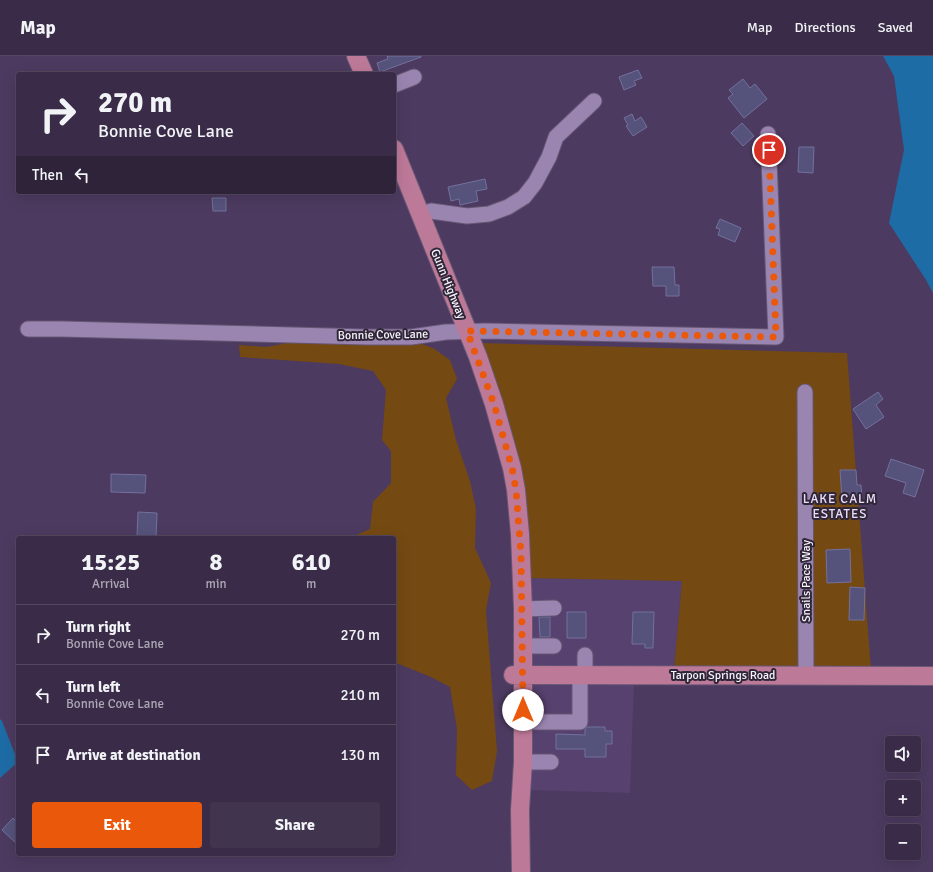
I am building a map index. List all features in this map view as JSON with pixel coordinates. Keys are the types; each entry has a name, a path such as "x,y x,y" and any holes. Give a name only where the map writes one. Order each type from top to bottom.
{"main road":[{"path":"356,56 363,72"},
{"name":"Gunn Highway","path":"396,154 467,331 494,404 504,444 512,468 518,511 523,608 523,646 518,675 516,763 520,810 521,872"},
{"name":"Gunn Highway","path":"504,444 510,502 518,675 523,722 523,762 520,810"},
{"name":"Tarpon Springs Road","path":"518,675 933,676"}],"street":[{"path":"396,84 414,77"},
{"path":"420,215 431,211 467,216 489,214 508,208 524,197 535,184 556,137 594,100"},
{"name":"Bonnie Cove Lane","path":"28,329 367,337 411,337 467,331 776,337 768,134"},
{"name":"Snails Pace Way","path":"805,392 806,675"},
{"path":"523,608 554,608"},
{"path":"523,646 554,646"},
{"path":"523,722 580,722 582,675 585,655"},
{"path":"523,762 551,762"}],"shaded area":[{"path":"400,336 433,348 450,360 457,379 446,398 456,440 470,481 476,509 475,548 491,583 486,610 497,751 492,781 472,790 456,775 457,729 450,687 431,677 396,663 396,536 354,536 370,529 373,502 391,483 391,451 382,440 386,390 373,371 339,364 240,357 239,345 267,347 292,342"},
{"path":"478,343 847,353 871,670 811,670 810,386 800,386 801,670 674,669 682,581 527,578"},
{"path":"527,578 682,580 674,669 528,669"},
{"path":"528,681 634,682 630,793 527,790"}],"water":[{"path":"883,56 933,56 933,293 889,223 904,150 894,76"},
{"path":"0,719 16,757 16,764 0,778"}],"building":[{"path":"387,56 421,57 380,72 377,63 388,59"},
{"path":"638,70 642,78 634,81 636,85 624,90 619,77"},
{"path":"743,79 750,88 755,84 767,99 744,118 728,98 733,94 729,90"},
{"path":"632,114 635,121 641,117 647,127 633,136 626,126 628,125 624,118"},
{"path":"742,123 754,136 743,146 731,133"},
{"path":"799,147 814,147 813,173 798,172"},
{"path":"485,179 487,189 476,191 478,201 460,205 459,199 451,201 448,187"},
{"path":"212,198 226,198 226,211 213,211"},
{"path":"720,219 741,228 735,242 718,235 720,229 716,228"},
{"path":"652,267 674,267 675,285 679,285 679,296 666,296 666,286 653,286"},
{"path":"878,392 883,399 876,405 884,417 866,429 853,409"},
{"path":"891,459 924,470 915,497 903,493 906,483 885,476"},
{"path":"840,470 856,470 857,485 861,485 862,498 842,499"},
{"path":"111,474 146,475 145,493 111,492"},
{"path":"138,512 157,513 156,536 137,536"},
{"path":"850,549 851,582 827,583 826,550"},
{"path":"850,587 865,588 864,620 849,620"},
{"path":"567,612 586,612 586,638 567,638"},
{"path":"633,612 654,612 653,648 645,648 645,644 632,644"},
{"path":"539,617 550,617 550,637 540,637"},
{"path":"587,727 605,727 605,731 612,731 612,744 606,744 606,757 585,757 585,749 556,749 556,734 585,735 585,729"},
{"path":"13,818 16,821 16,843 2,830"}],"district":[{"name":"LAKE CALM ESTATES","path":"840,506"}],"route":[{"path":"523,710 523,608 520,534 516,490 512,468 504,444 494,404 478,357 467,331 776,337 769,150"}]}
